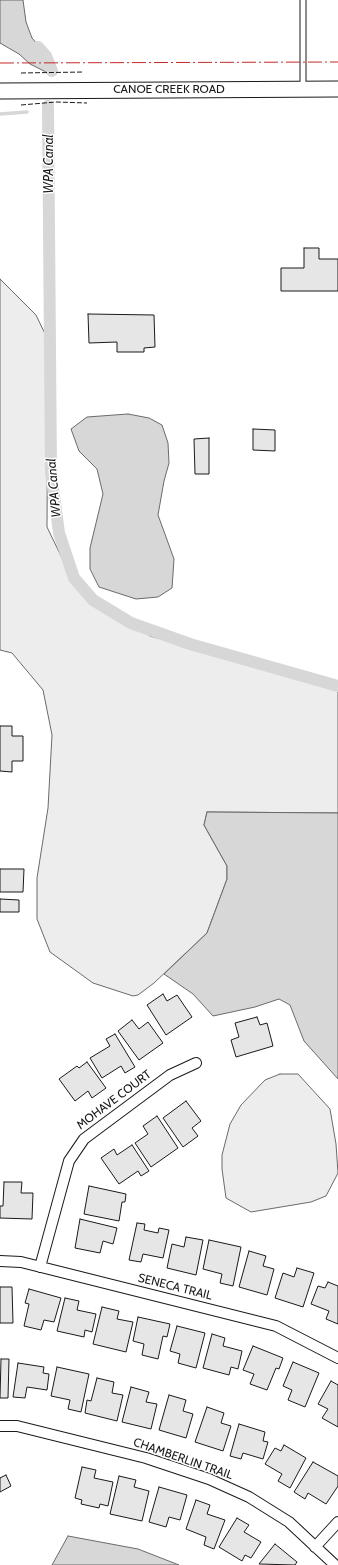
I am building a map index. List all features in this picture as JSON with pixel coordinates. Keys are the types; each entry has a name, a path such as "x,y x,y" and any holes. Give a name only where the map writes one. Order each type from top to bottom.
{"main road":[{"name":"CANOE CREEK ROAD","path":"0,91 88,89 338,89"}],"street":[{"name":"MOHAVE COURT","path":"40,1267 69,1161 84,1139 170,1075 196,1063"},
{"name":"SENECA TRAIL","path":"0,1261 21,1262 276,1326 338,1358"},
{"name":"CHAMBERLIN TRAIL","path":"0,1426 17,1426 138,1456 209,1479 249,1497 289,1522 335,1565"},
{"path":"315,1547 338,1522"}],"lane":[{"path":"303,0 303,89"}],"shaded area":[{"path":"0,0 23,0 26,22 32,38 38,45 47,50 48,73 30,64 19,54 0,43"},
{"path":"0,279 36,315 48,340 47,527 78,591 150,636 338,688 338,813 207,812 204,825 227,866 227,879 207,933 154,983 138,995 133,996 93,983 50,952 37,919 37,878 48,808 52,735 43,690 12,653 0,650"},
{"path":"128,414 149,418 162,425 168,443 169,463 158,515 174,559 172,588 158,597 136,599 99,587 90,569 90,548 103,494 97,469 79,451 71,429 87,417"},
{"path":"207,812 338,813 338,1079 304,1041 290,1005 279,999 255,1007 213,1016 193,994 164,974 207,933 227,879 227,866 204,825"},
{"path":"280,1074 298,1074 330,1109 336,1144 338,1173 326,1196 311,1202 251,1212 226,1198 222,1169 222,1155 230,1124 241,1105 265,1080"},
{"path":"68,1536 138,1549 179,1565 52,1565"}],"building":[{"path":"304,248 319,248 319,259 338,259 338,291 281,291 281,268 304,268"},
{"path":"88,314 154,315 155,347 144,348 144,352 117,352 117,342 89,343"},
{"path":"253,429 275,430 275,451 253,450"},
{"path":"209,438 209,474 195,474 194,439"},
{"path":"0,726 12,726 12,736 23,736 23,761 12,761 12,772 0,771"},
{"path":"0,869 24,869 23,892 0,892"},
{"path":"0,899 19,900 19,912 0,912"},
{"path":"163,994 167,1001 177,995 192,1017 166,1035 147,1005"},
{"path":"257,1017 260,1025 267,1023 273,1046 236,1057 231,1040 239,1037 235,1023"},
{"path":"132,1020 139,1029 148,1022 163,1043 139,1060 118,1031"},
{"path":"115,1034 135,1067 125,1073 121,1066 102,1078 90,1058 110,1046 106,1039"},
{"path":"87,1062 106,1088 92,1098 88,1091 75,1101 59,1079 77,1066 79,1068"},
{"path":"186,1101 201,1121 192,1128 198,1136 183,1147 163,1118"},
{"path":"157,1116 178,1148 151,1167 135,1143 148,1134 143,1126"},
{"path":"132,1145 149,1171 141,1176 138,1171 119,1184 101,1158 114,1149 117,1155"},
{"path":"4,1182 22,1182 21,1193 33,1193 32,1219 0,1218 0,1206 3,1206"},
{"path":"89,1186 126,1194 125,1202 122,1202 119,1221 84,1214"},
{"path":"80,1219 117,1228 113,1244 103,1241 100,1253 75,1248"},
{"path":"137,1223 145,1224 144,1230 158,1233 159,1228 169,1230 163,1258 143,1254 141,1262 129,1260"},
{"path":"186,1237 203,1240 196,1275 167,1268 172,1244 184,1247"},
{"path":"209,1240 241,1247 233,1286 220,1283 222,1274 203,1269"},
{"path":"249,1251 266,1256 263,1266 274,1269 267,1295 239,1287"},
{"path":"297,1268 314,1273 303,1307 275,1298 283,1273 294,1277"},
{"path":"328,1282 338,1286 338,1324 326,1319 329,1311 311,1304 318,1286 325,1288"},
{"path":"0,1287 12,1287 13,1323 0,1323"},
{"path":"29,1289 61,1298 54,1322 44,1320 41,1330 24,1326 29,1304 25,1303"},
{"path":"65,1298 79,1301 77,1310 96,1314 92,1332 85,1330 84,1337 57,1331"},
{"path":"102,1307 119,1311 117,1319 133,1322 126,1352 93,1344"},
{"path":"138,1317 170,1324 167,1337 163,1336 158,1359 142,1355 144,1344 133,1341"},
{"path":"177,1326 205,1333 196,1368 178,1363 180,1354 170,1351"},
{"path":"212,1334 225,1338 223,1346 242,1351 238,1369 231,1367 229,1375 203,1368"},
{"path":"253,1346 283,1358 279,1369 276,1368 267,1390 250,1384 254,1374 243,1370"},
{"path":"1,1359 9,1359 8,1398 0,1398"},
{"path":"293,1362 319,1373 305,1407 288,1400 292,1390 283,1386"},
{"path":"18,1363 44,1367 43,1373 49,1374 47,1390 27,1387 25,1398 13,1397"},
{"path":"57,1367 89,1374 81,1412 68,1409 70,1400 51,1396"},
{"path":"97,1378 114,1382 112,1393 123,1395 117,1421 85,1413 87,1400 91,1401"},
{"path":"331,1381 338,1385 338,1427 322,1418 328,1409 318,1404"},
{"path":"131,1387 149,1392 146,1402 157,1404 151,1429 122,1422"},
{"path":"169,1395 186,1400 183,1411 193,1414 186,1438 159,1430"},
{"path":"207,1407 224,1413 221,1423 231,1426 223,1451 195,1442"},
{"path":"239,1424 265,1432 263,1441 268,1442 263,1459 243,1453 241,1459 230,1456"},
{"path":"284,1445 306,1458 290,1488 278,1481 282,1474 265,1464 275,1448 281,1451"},
{"path":"313,1462 338,1476 338,1486 326,1504 308,1493 305,1499 294,1492"},
{"path":"82,1467 96,1470 94,1478 113,1482 108,1506 100,1504 99,1508 81,1504 82,1500 75,1498"},
{"path":"6,1475 11,1486 0,1492 0,1478"},
{"path":"119,1476 136,1480 134,1487 149,1491 142,1521 110,1514"},
{"path":"159,1487 187,1495 180,1520 169,1517 166,1527 149,1522"},
{"path":"196,1500 210,1505 207,1514 225,1520 214,1549 204,1545 206,1537 186,1529"},
{"path":"237,1518 249,1525 244,1532 261,1542 251,1558 245,1555 242,1561 219,1547"},
{"path":"275,1544 297,1562 295,1565 259,1564"}],"waterway":[{"name":"WPA Canal","path":"38,47 46,56 52,71"},
{"name":"WPA Canal","path":"48,106 51,472 59,533 74,578 93,600 131,623 190,644 338,686"},
{"path":"0,114 27,112"}],"fence":[{"path":"21,73 84,72"},
{"path":"21,105 56,102 87,103"}],"power":[{"path":"0,63 338,62"}]}
